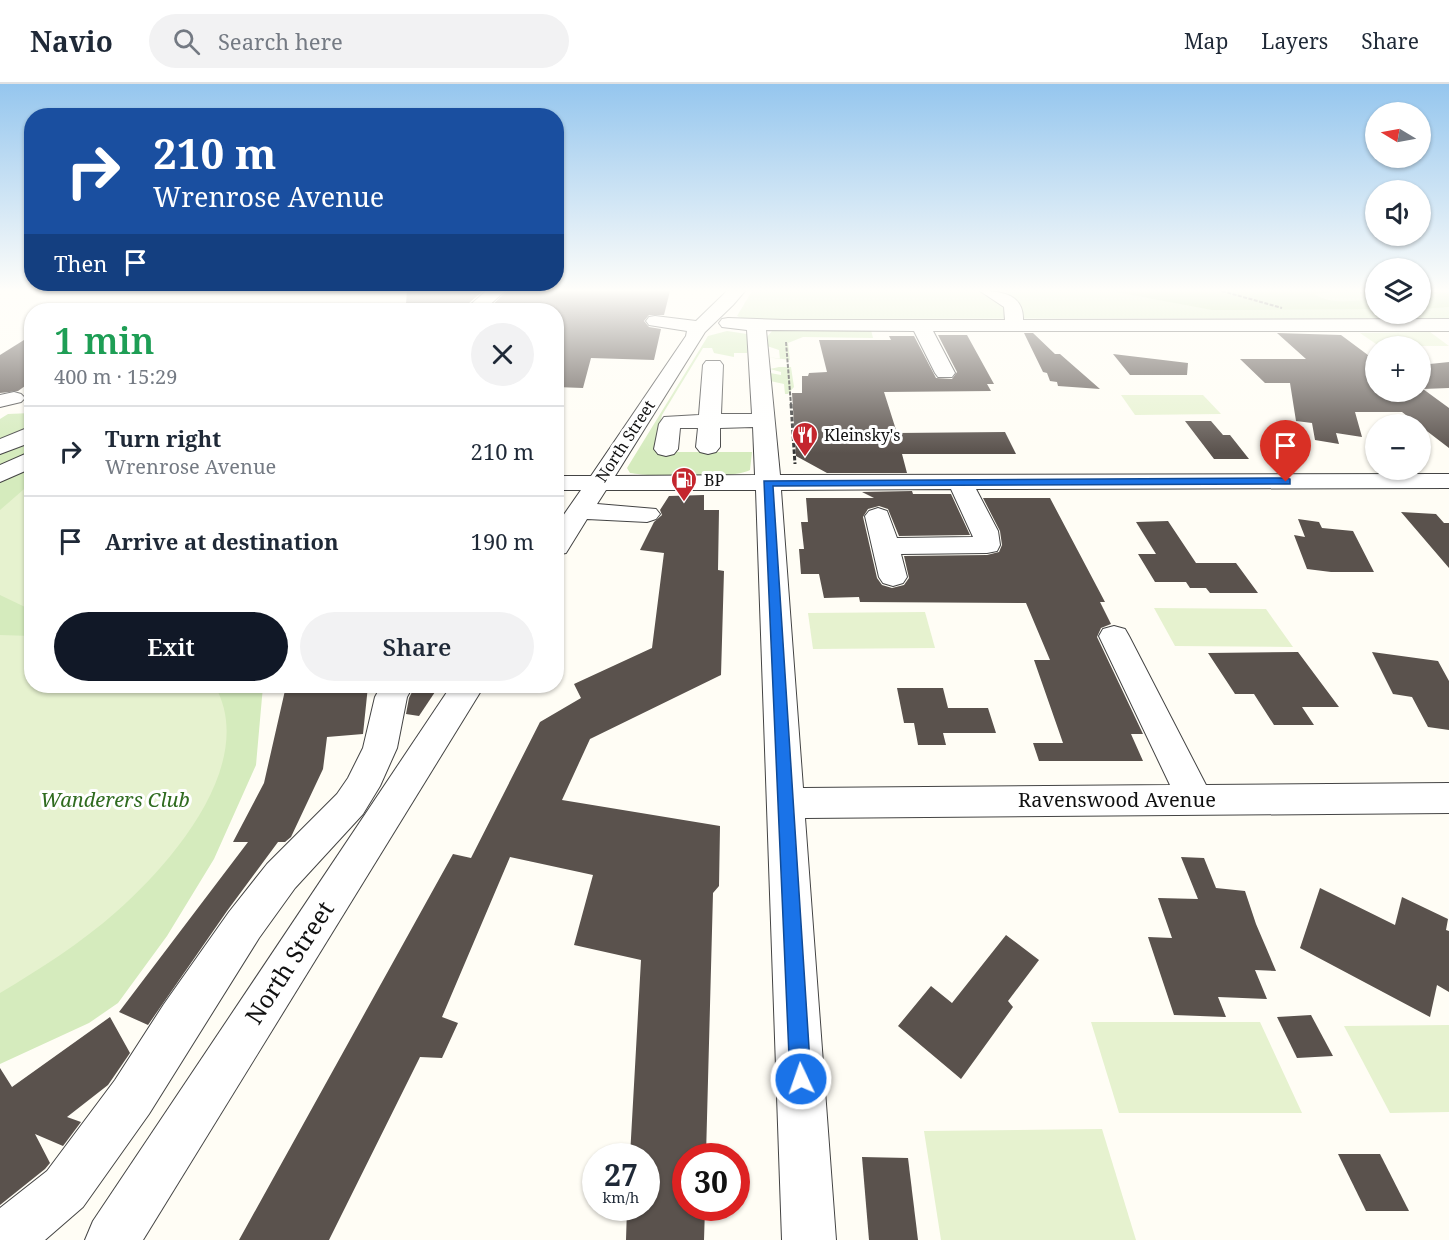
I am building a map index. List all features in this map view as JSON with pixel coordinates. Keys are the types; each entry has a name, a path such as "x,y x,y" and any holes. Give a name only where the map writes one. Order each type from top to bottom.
{"street":[{"name":"North Street","path":"564,535 597,484 702,345"},
{"path":"727,345 763,420 783,483 786,803 809,1240"},
{"path":"930,345 945,374"},
{"path":"708,447 713,365"},
{"path":"666,449 671,423 763,420"},
{"path":"0,447 24,436"},
{"path":"0,475 24,462"},
{"path":"564,483 1449,481"},
{"path":"885,546 987,545 988,537 966,498 961,483"},
{"path":"580,511 647,514"},
{"path":"878,516 893,576"},
{"path":"1114,636 1195,800"},
{"path":"3,1240 64,1189 82,1167 132,1097 244,925 281,876 350,804 362,786 380,748 394,693"},
{"name":"North Street","path":"112,1240 464,693"},
{"name":"Ravenswood Avenue","path":"786,803 1449,798"}],"path":[{"path":"783,483 795,460 784,345"}],"green space":[{"path":"703,345 747,345 747,353 734,353 734,357 714,353 712,348 703,348 662,415 655,446 663,452 752,452 750,470 726,475 656,476 630,473 627,468"},
{"path":"767,345 788,345 790,360 780,359 779,350"},
{"path":"791,367 794,387 788,394 785,394 784,384 770,381 770,373 781,375 781,372 770,369"},
{"path":"1121,395 1203,395 1221,414 1135,415"},
{"name":"Wanderers Club","path":"24,413 24,693 262,693 256,765 214,859 167,936 118,1003 89,1023 0,1064 0,419 8,414"},
{"path":"24,489 24,607 0,595 0,510"},
{"path":"1154,608 1266,609 1293,647 1175,646"},
{"path":"925,612 935,648 813,649 808,613"},
{"name":"Wanderers Club","path":"0,635 24,636 24,693 217,693 225,716 226,747 217,778 203,810 183,839 161,867 116,912 74,945 0,993"},
{"path":"1091,1022 1260,1022 1302,1113 1119,1113"},
{"path":"1449,1025 1449,1112 1390,1113 1344,1026"},
{"path":"1102,1129 1136,1240 941,1240 924,1131"}],"building":[{"path":"16,345 24,345 24,387 18,391 0,393 0,355"},
{"path":"564,345 657,345 654,360 591,358 583,388 564,387"},
{"path":"820,345 919,345 936,378 952,379 957,372 943,345 972,345 994,384 987,384 991,391 884,392 897,433 1005,432 1016,454 902,454 907,473 827,473 796,456 792,393 802,393 802,376 808,376 809,373 827,372"},
{"path":"1030,345 1046,345 1055,354 1060,354 1100,389 1058,386 1057,382 1050,381 1047,373 1043,372"},
{"path":"1290,345 1354,345 1365,353 1365,402 1431,402 1431,395 1449,408 1449,448 1431,434 1431,414 1405,414 1402,412 1355,412 1362,437 1336,433 1339,444 1315,440 1312,423 1296,421 1290,383 1265,383 1240,359 1306,359"},
{"path":"1113,354 1188,363 1187,375 1130,375"},
{"path":"1449,362 1449,388 1431,389 1431,364"},
{"path":"1185,421 1211,421 1223,435 1230,435 1249,459 1214,459"},
{"path":"912,491 913,494 951,494 970,535 899,536 888,509 879,506 868,509 863,517 877,578 882,585 892,588 904,585 909,578 904,556 987,555 999,552 1002,545 1000,531 983,498 1050,498 1105,602 1100,602 1111,624 1101,628 1097,637 1143,734 1131,734 1143,761 1039,761 1033,743 1063,743 1034,660 1050,660 1026,603 860,602 859,597 824,598 819,574 801,574 799,549 804,549 801,522 808,522 806,498 874,498 862,492"},
{"path":"704,495 704,510 719,510 718,570 724,571 721,675 590,739 562,800 720,826 719,886 713,893 706,1143 672,1143 672,1221 705,1221 704,1240 626,1240 627,1221 660,1221 660,1143 631,1143 641,960 574,945 593,875 510,857 442,1017 458,1023 442,1058 420,1057 329,1240 239,1240 453,854 471,858 540,722 581,698 574,684 652,648 664,553 640,550 654,522 662,515 660,510 669,496"},
{"path":"1401,512 1436,514 1444,523 1449,523 1449,568"},
{"path":"1298,519 1319,522 1322,528 1353,531 1374,572 1331,572 1307,569 1294,535 1305,537"},
{"path":"1168,521 1196,563 1236,563 1258,593 1210,593 1206,588 1190,588 1186,582 1155,582 1138,554 1156,554 1136,522"},
{"path":"1298,652 1339,707 1302,707 1314,725 1274,725 1254,694 1235,694 1208,653"},
{"path":"1372,652 1438,661 1449,681 1449,730 1428,727 1412,697 1393,694"},
{"path":"897,688 943,688 948,708 988,708 996,733 943,733 946,745 918,745 914,723 904,723"},
{"path":"284,693 367,693 363,734 327,737 323,769 291,837 285,842 278,842 148,1025 119,1012 248,842 233,842 264,783"},
{"path":"412,693 434,693 419,716 406,714"},
{"path":"1181,857 1204,858 1216,888 1245,891 1276,971 1255,970 1267,999 1218,997 1226,1017 1174,1015 1148,937 1172,938 1158,898 1198,899"},
{"path":"1320,888 1395,925 1402,897 1448,919 1446,930 1449,931 1449,992 1437,985 1430,1017 1300,948"},
{"path":"1006,935 1039,960 1008,1001 1013,1007 961,1079 898,1026 931,986 952,1003"},
{"path":"1311,1015 1333,1056 1297,1058 1277,1017"},
{"path":"110,1017 130,1053 108,1085 67,1117 81,1122 63,1146 35,1134 50,1163 0,1205 0,1068 12,1087"},
{"path":"1338,1154 1380,1154 1409,1211 1366,1211"},
{"path":"862,1157 908,1158 918,1240 869,1240"}],"place":[{"name":"Kleinsky's","path":"805,458"},
{"name":"BP","path":"684,503"}],"route":[{"path":"801,1079 768,483 1286,482"}]}
